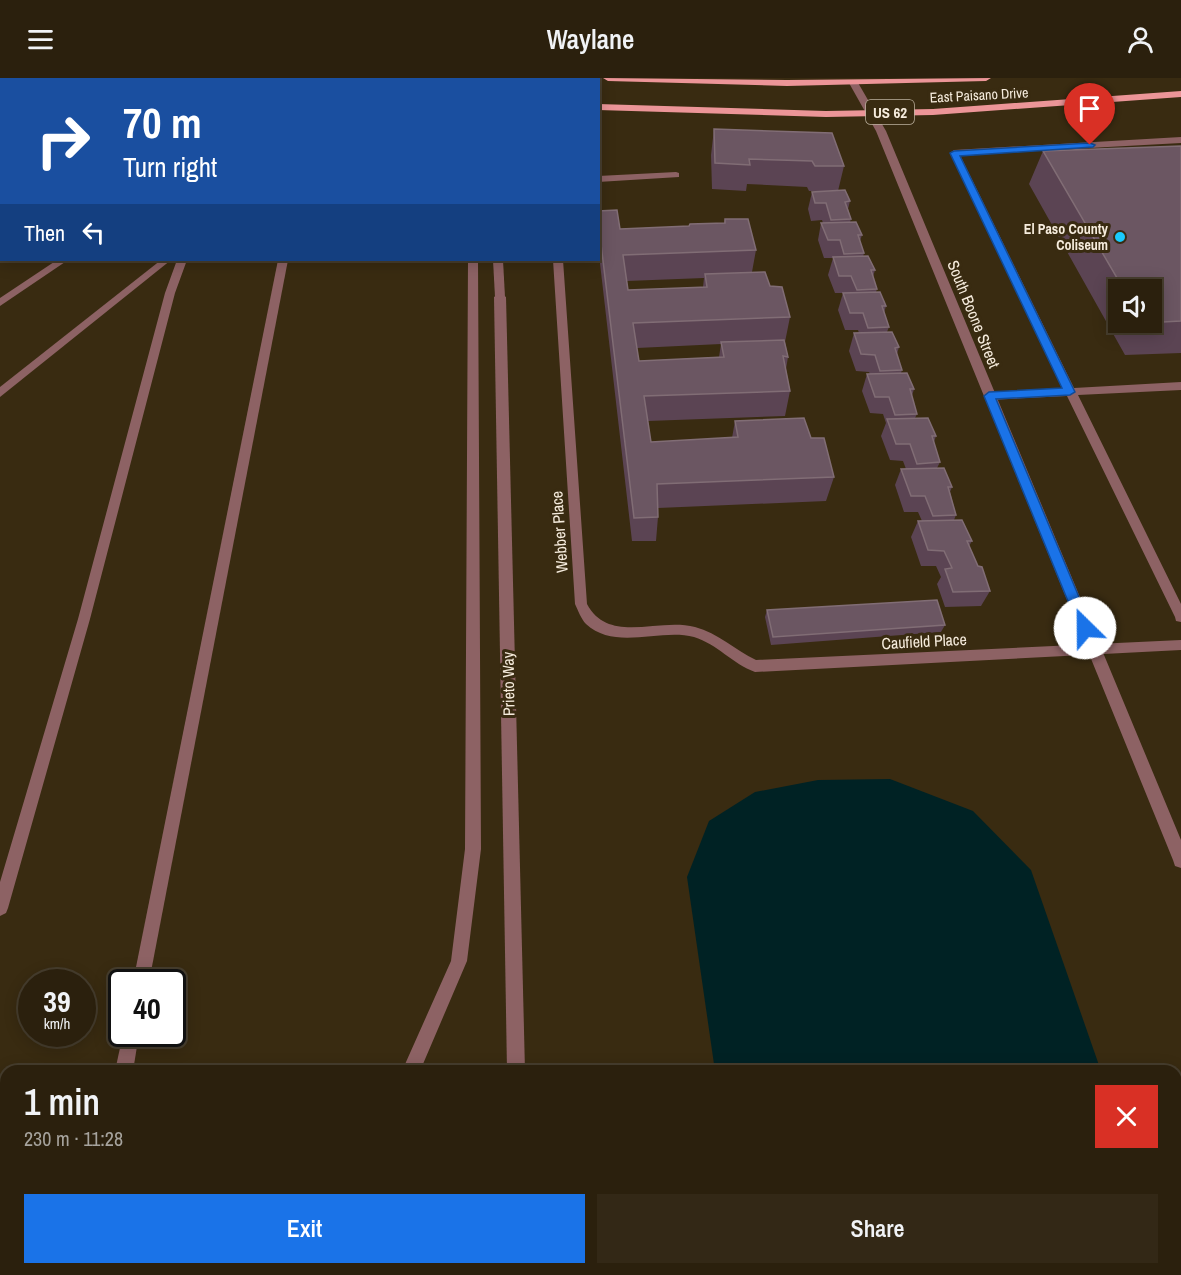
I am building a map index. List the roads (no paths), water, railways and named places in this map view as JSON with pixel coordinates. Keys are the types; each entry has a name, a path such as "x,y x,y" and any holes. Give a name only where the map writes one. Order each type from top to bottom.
{"main road":[{"name":"East Paisano Drive","path":"609,78 854,83 986,78"},
{"name":"East Paisano Drive","path":"600,107 740,112 871,113 990,109 1181,94"}],"street":[{"name":"South Boone Street","path":"854,83 881,131 1181,860"},
{"name":"Prieto Way","path":"500,297 516,1065"}],"lane":[{"path":"1181,140 954,153 1181,617"},
{"path":"600,178 676,176"},
{"path":"0,303 62,261"},
{"path":"0,393 165,261"},
{"path":"0,908 84,619 170,292 182,261"},
{"path":"144,969 283,261"},
{"path":"414,1065 459,961 473,849 473,261"},
{"path":"498,261 500,297"},
{"name":"Webber Place","path":"558,261 580,604 584,616 598,627 613,632 693,631 713,639 742,661 755,666"},
{"path":"989,396 1181,386"},
{"name":"Caufield Place","path":"755,666 1181,645"},
{"path":"125,1065 129,1047"}],"water":[{"path":"890,779 973,811 1031,870 1099,1065 714,1065 687,877 709,821 755,792 818,780"}],"place":[{"name":"El Paso County Coliseum","path":"1120,237"}]}
